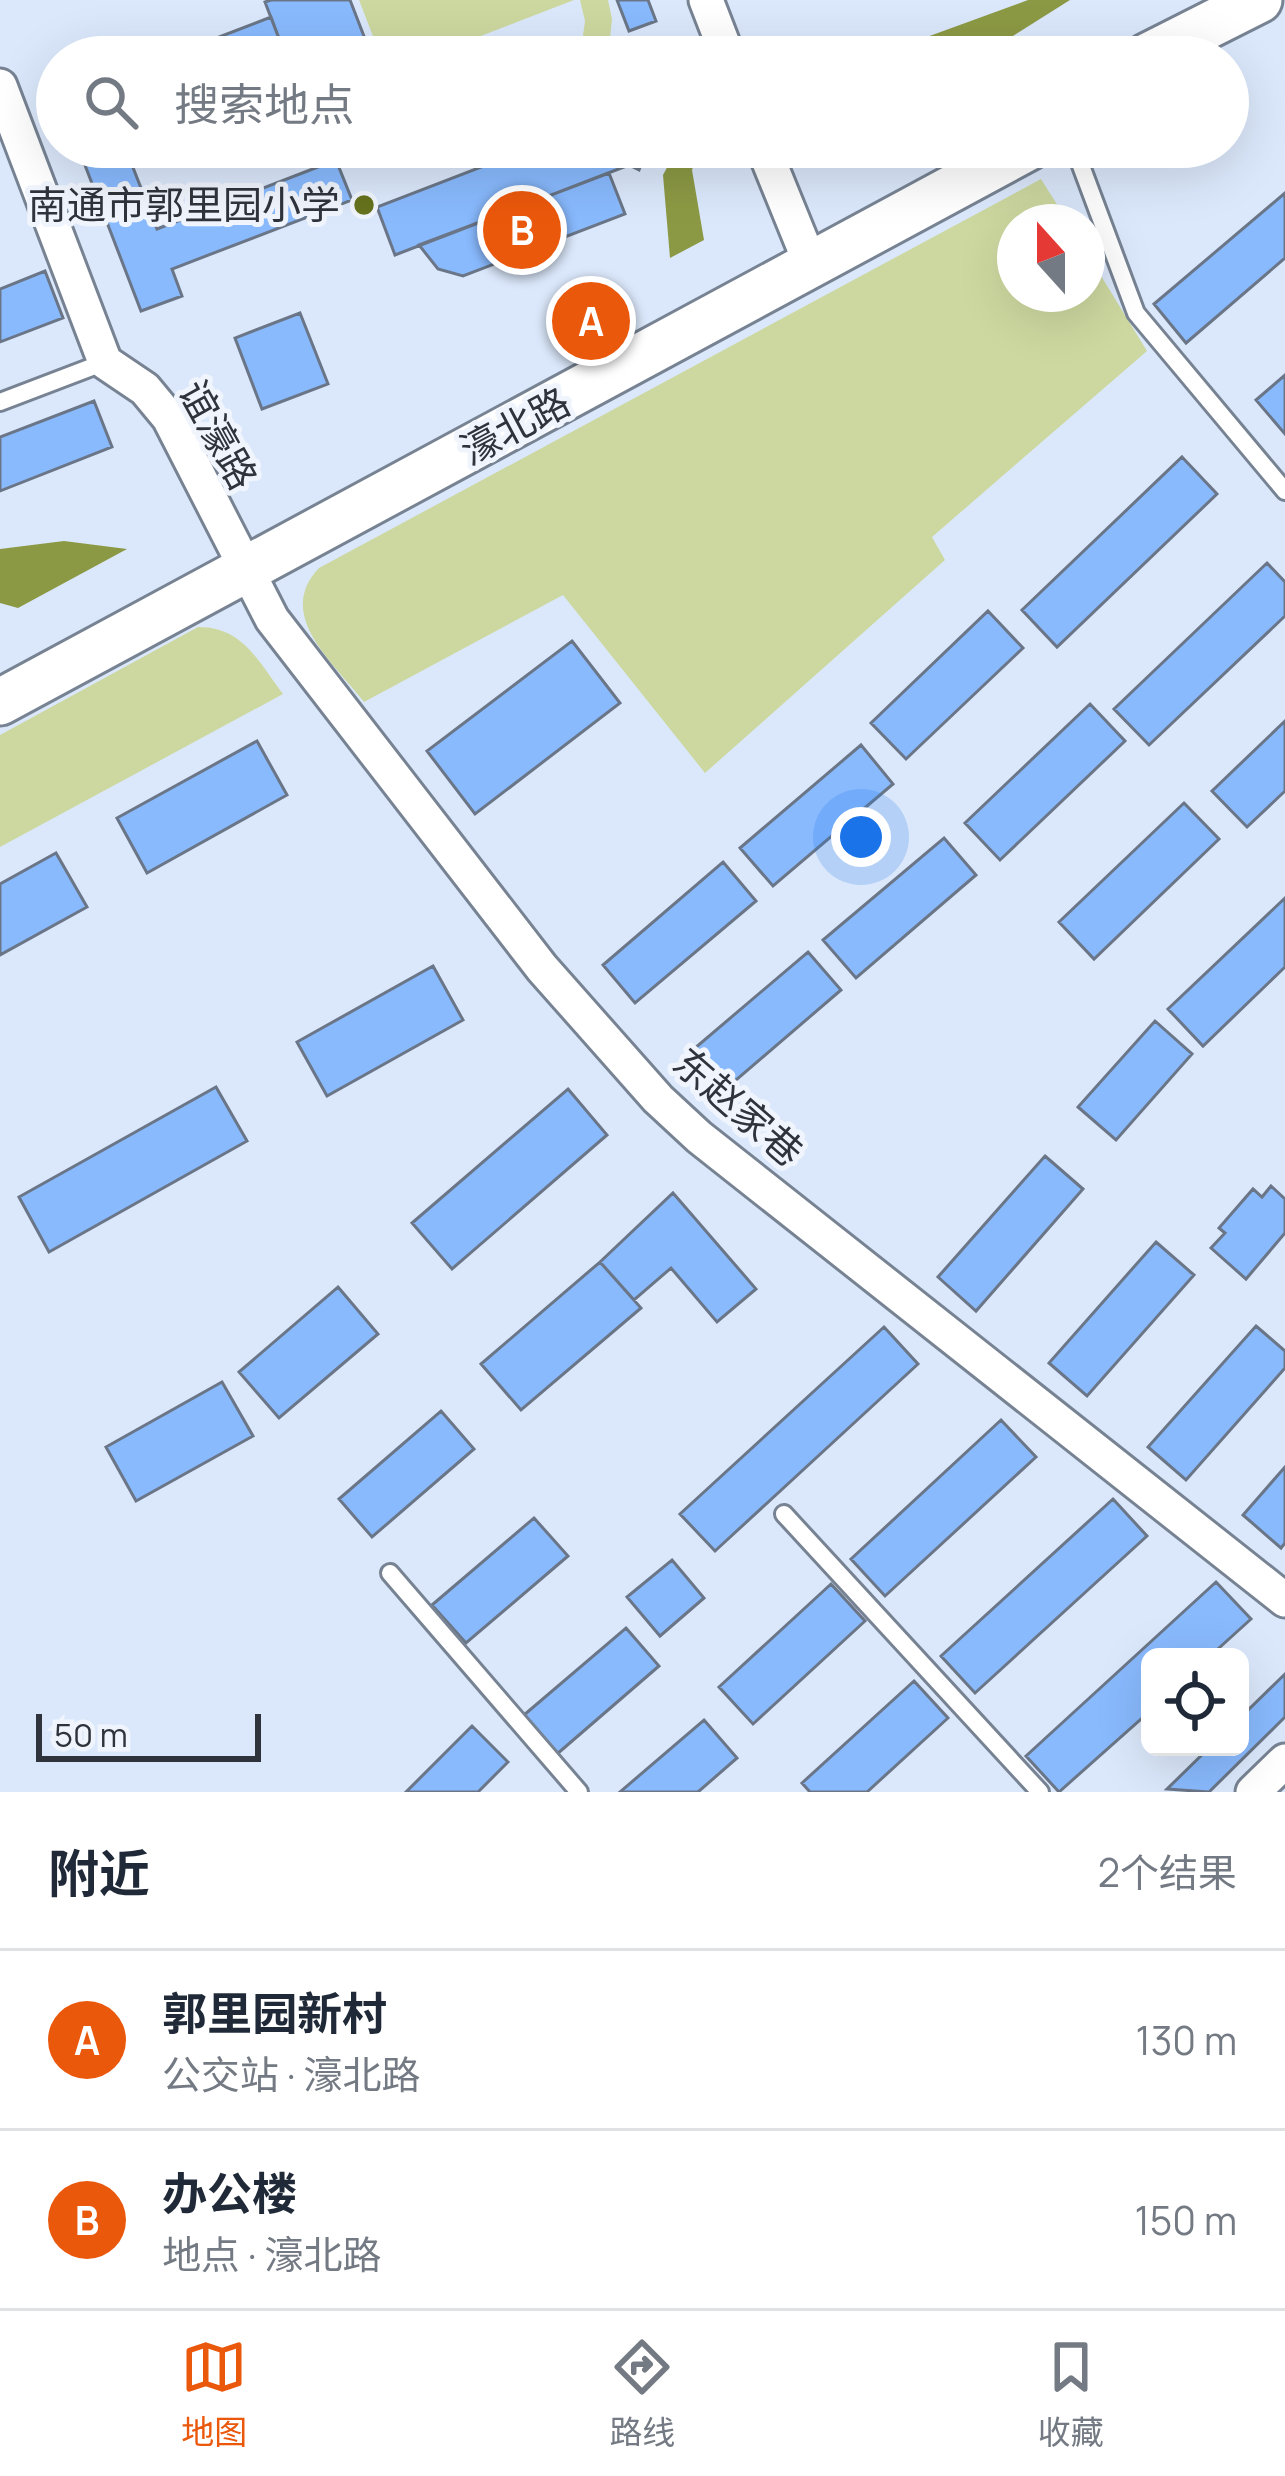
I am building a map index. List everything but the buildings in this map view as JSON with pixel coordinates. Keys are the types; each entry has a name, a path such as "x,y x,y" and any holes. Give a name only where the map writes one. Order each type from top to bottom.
{"street":[{"path":"706,0 720,36"},
{"path":"1188,36 1259,0"},
{"path":"1245,36 1285,16"},
{"path":"0,86 105,362"},
{"path":"772,168 806,252"},
{"name":"濠北路","path":"806,252 939,168"},
{"name":"濠北路","path":"0,703 240,559 806,252 984,168"},
{"name":"谊濠路","path":"105,362 146,389 169,418 240,559"},
{"name":"濠北路","path":"0,671 240,559"},
{"name":"东赵家巷","path":"240,559 272,619 542,968 658,1099 699,1137 1285,1600"},
{"path":"1253,1792 1285,1761"}],"lane":[{"path":"1082,168 1136,313 1285,491"},
{"path":"0,402 105,362"},
{"path":"784,1514 1040,1792"},
{"path":"390,1573 579,1792"}],"shaded area":[{"path":"359,0 574,0 481,36 373,36"},
{"path":"580,0 608,0 610,36 583,36"},
{"path":"1028,0 1070,0 1013,36 929,36"},
{"path":"667,168 693,168 704,240 670,258 663,175"},
{"path":"1041,179 1057,204 997,204 997,312 1105,312 1105,282 1147,351 932,537 945,560 705,773 563,595 364,702 325,655 306,621 307,586 319,568"},
{"path":"64,541 127,549 18,608 0,603 0,549"},
{"path":"198,627 238,639 283,694 0,847 0,735"}],"place":[{"name":"南通市郭里园小学","path":"364,205"},
{"name":"办公楼","path":"522,230"},
{"name":"郭里园新村","path":"591,321"}]}
